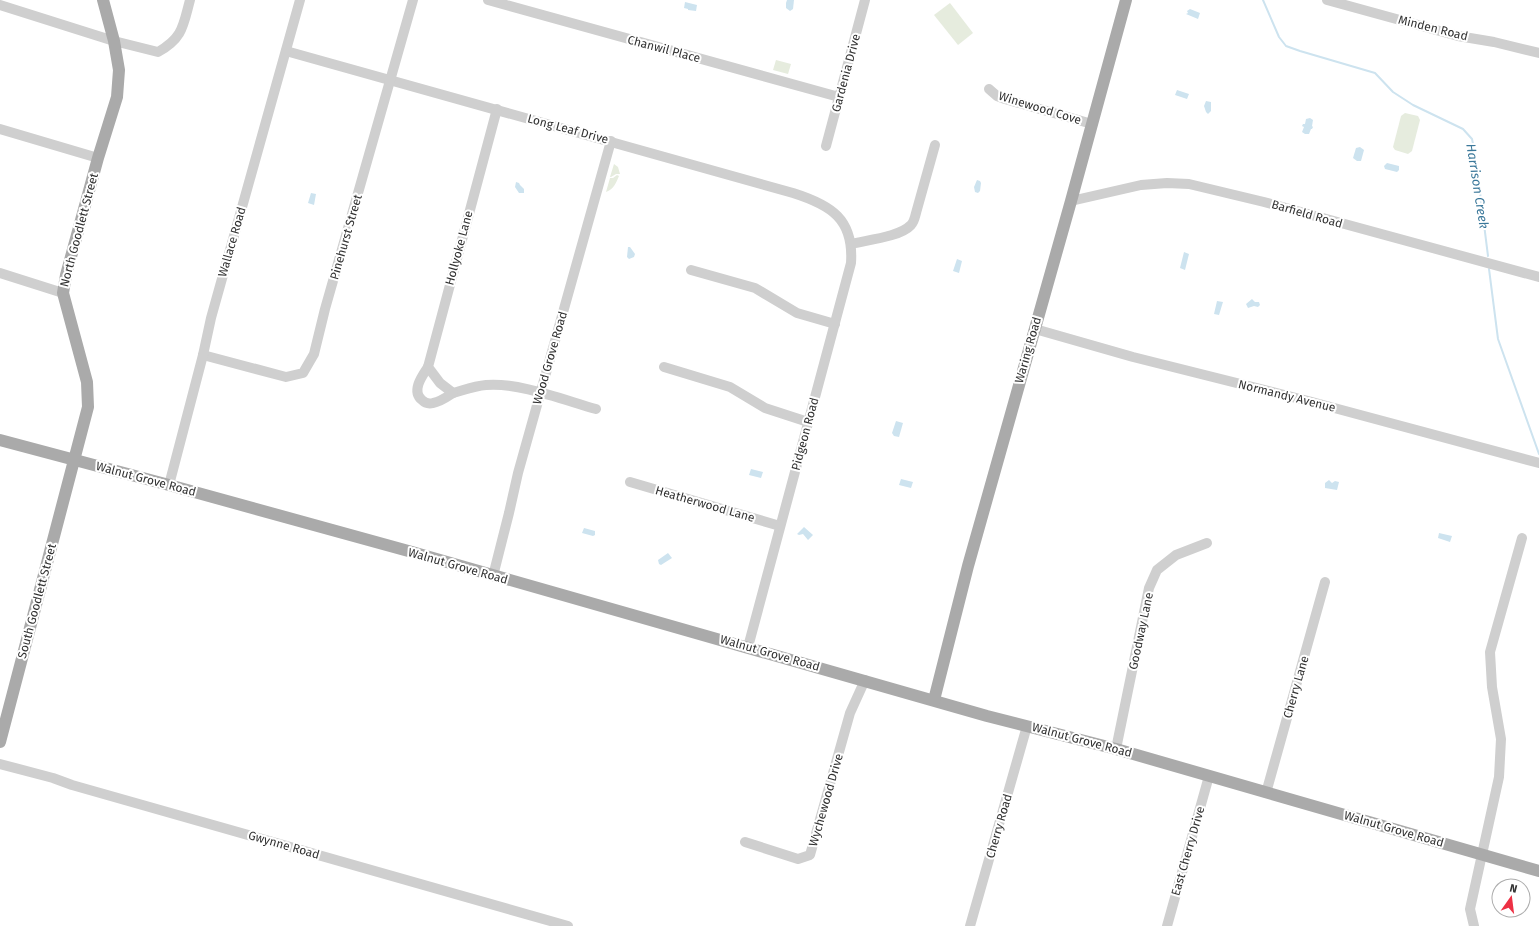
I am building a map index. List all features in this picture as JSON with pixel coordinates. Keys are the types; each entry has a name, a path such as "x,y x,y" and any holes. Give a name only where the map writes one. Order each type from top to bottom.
{"main road":[{"name":"North Goodlett Street","path":"74,460 88,407 87,382 63,293 66,275 98,158 117,97 119,70 114,40 103,0"},
{"name":"Waring Road","path":"934,700 968,566 1126,0"},
{"name":"Walnut Grove Road","path":"0,440 169,485 1027,726 1116,749 1539,871"},
{"name":"South Goodlett Street","path":"0,742 74,460"}],"street":[{"path":"0,5 158,52 169,46 177,38 182,29 190,0"},
{"name":"Wallace Road","path":"169,485 203,355 211,318 300,0"},
{"name":"Pinehurst Street","path":"203,355 286,377 303,372 314,354 325,309 413,0"},
{"name":"Chanwil Place","path":"488,0 524,5 839,97"},
{"name":"Gardenia Drive","path":"826,146 865,0"},
{"name":"Minden Road","path":"1327,0 1458,36 1494,42 1539,54"},
{"name":"Long Leaf Drive","path":"286,51 807,197 828,207 842,222"},
{"name":"Winewood Cove","path":"989,89 997,96 1005,99 1092,124"},
{"name":"Hollyoke Lane","path":"453,393 434,404 423,402 417,393 417,388 428,367 498,110"},
{"path":"0,129 98,158"},
{"name":"Wood Grove Road","path":"493,576 510,513 518,474 611,141"},
{"path":"851,244 892,235 910,226 916,213 935,145"},
{"name":"Barfield Road","path":"1071,201 1141,185 1167,183 1189,184 1264,202 1539,277"},
{"name":"Pidgeon Road","path":"748,647 851,263 851,244 847,231 842,222"},
{"path":"692,270 755,288 797,314 835,324"},
{"path":"0,273 63,293"},
{"name":"Normandy Avenue","path":"1035,329 1133,357 1312,402 1539,462"},
{"path":"428,367 440,384 453,393 475,387 496,385 515,387 596,409"},
{"path":"664,367 730,387 765,408 808,422"},
{"name":"Heatherwood Lane","path":"630,482 780,526"},
{"path":"1474,926 1470,909 1499,777 1501,739 1492,687 1490,652 1522,538"},
{"name":"Goodway Lane","path":"1116,749 1149,588 1157,570 1176,554 1207,543"},
{"name":"Cherry Lane","path":"1266,793 1325,582"},
{"name":"Wychewood Drive","path":"745,842 798,859 810,855 850,713 865,680"},
{"name":"Cherry Road","path":"970,926 1027,726"},
{"name":"Gwynne Road","path":"0,764 568,926"},
{"name":"East Cherry Drive","path":"1167,926 1209,776"}],"shaded area":[{"path":"950,3 973,33 958,45 934,15"},
{"path":"776,60 791,64 788,74 773,70"},
{"path":"1405,113 1418,116 1420,120 1412,151 1408,154 1395,150 1393,147 1401,116"},
{"path":"614,164 618,167 620,174 610,177"},
{"path":"617,175 619,176 614,186 606,192 610,178"}],"water":[{"path":"787,0 794,0 793,9 790,11 786,8"},
{"path":"685,2 697,5 696,11 684,8"},
{"path":"1190,9 1200,13 1198,19 1186,14"},
{"path":"1177,90 1189,94 1187,99 1175,95"},
{"path":"1206,101 1211,102 1211,111 1208,114 1204,106"},
{"path":"1310,118 1313,120 1313,127 1309,134 1305,134 1302,132 1304,127 1302,126 1305,124 1306,119"},
{"path":"1360,147 1364,150 1361,161 1357,161 1353,158 1356,148"},
{"path":"1387,163 1399,166 1399,170 1397,172 1385,169 1384,166"},
{"path":"977,180 981,183 980,191 978,193 975,192 974,187"},
{"path":"516,182 519,183 524,189 524,193 519,193 515,187"},
{"path":"311,193 316,194 314,205 308,203"},
{"path":"628,247 630,247 635,254 634,257 629,259 627,257"},
{"path":"1184,252 1189,254 1185,270 1180,268"},
{"path":"957,259 962,261 959,273 953,271"},
{"path":"1252,299 1255,302 1259,302 1260,305 1258,307 1254,306 1248,308 1246,304"},
{"path":"1217,301 1223,302 1219,315 1214,314"},
{"path":"896,421 903,423 899,437 894,436 892,433"},
{"path":"751,469 763,472 761,478 749,475"},
{"path":"901,479 913,482 911,488 899,485"},
{"path":"1329,480 1332,483 1335,481 1339,482 1337,490 1325,488 1325,483"},
{"path":"804,527 813,535 808,540 803,534 797,534"},
{"path":"584,528 595,531 595,535 593,536 582,533"},
{"path":"1439,533 1452,536 1450,542 1438,538"},
{"path":"668,553 672,558 661,565 659,564 658,560"}],"waterway":[{"name":"Harrison Creek","path":"1263,0 1279,37 1286,46 1375,73 1393,92 1413,105 1463,129 1472,139 1488,256"},
{"name":"Harrison Creek","path":"1489,269 1498,339 1539,454"}]}
